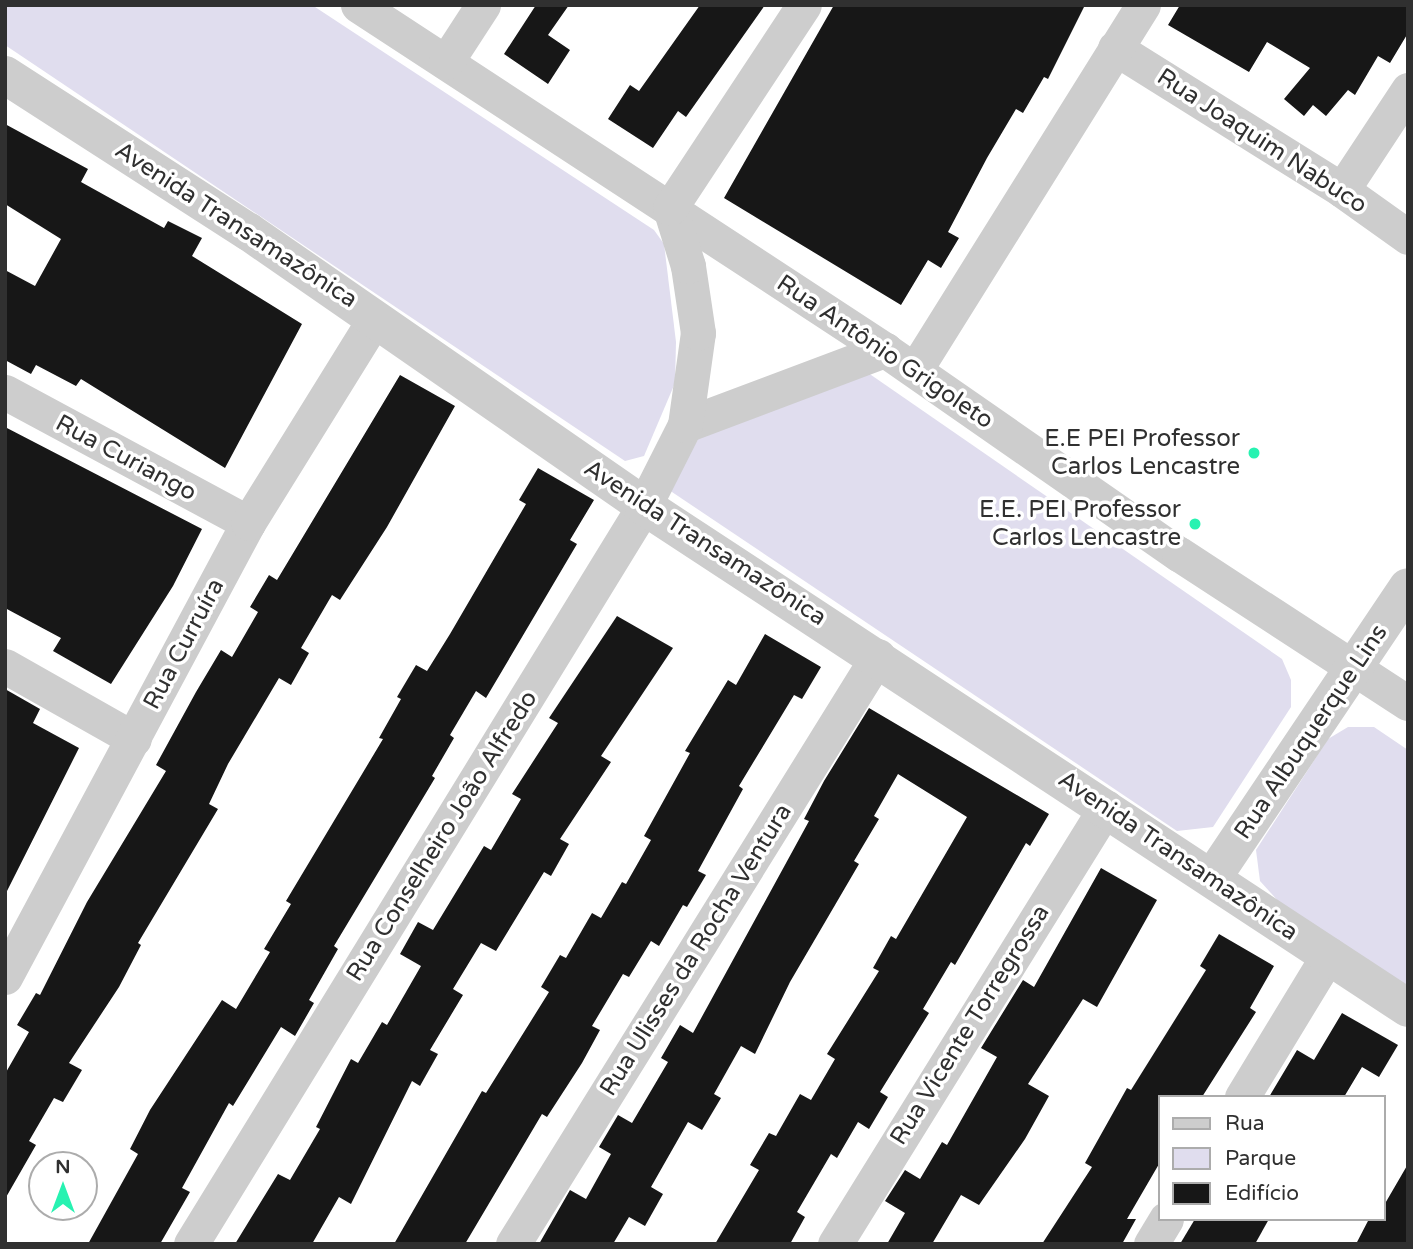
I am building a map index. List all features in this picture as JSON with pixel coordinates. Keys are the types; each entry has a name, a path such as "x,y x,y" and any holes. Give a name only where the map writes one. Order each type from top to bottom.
{"street":[{"name":"Rua Antônio Grigoleto","path":"358,5 885,350 1179,554 1408,703"},
{"path":"446,62 483,5"},
{"path":"670,208 804,5"},
{"path":"915,370 1143,5"},
{"name":"Rua Joaquim Nabuco","path":"1115,48 1342,190 1408,237"},
{"name":"Avenida Transamazônica","path":"5,75 375,318 644,506 878,656 1408,1007"},
{"path":"1342,190 1408,90"},
{"name":"Rua Conselheiro João Alfredo","path":"191,1244 644,506 685,425 698,333 688,265 670,208"},
{"name":"Rua Curruíra","path":"5,976 14,940 134,738 248,523 375,318"},
{"path":"685,425 885,350"},
{"name":"Rua Curiango","path":"5,393 248,523"},
{"name":"Rua Albuquerque Lins","path":"1213,877 1408,587"},
{"name":"Rua Ulisses da Rocha Ventura","path":"513,1244 878,656"},
{"path":"5,666 134,738"},
{"name":"Rua Vicente Torregrossa","path":"835,1244 1105,807"},
{"path":"1242,1095 1329,954"},
{"path":"1152,1244 1166,1221"}],"green space":[{"path":"5,5 312,5 654,230 664,244 676,342 675,383 644,456 625,461 5,45"},
{"path":"861,368 1282,659 1291,680 1291,707 1213,827 1177,831 669,490 702,432"},
{"path":"1348,727 1374,727 1408,750 1408,988 1279,902 1260,881 1256,850 1328,739"}],"building":[{"path":"536,5 569,5 548,35 570,50 548,84 504,54"},
{"path":"700,5 765,5 686,117 678,111 653,148 608,119 630,85 639,91"},
{"path":"834,5 1085,5 1048,79 1044,77 1023,113 1016,109 987,158 948,232 959,238 941,268 928,260 901,305 724,198"},
{"path":"1180,5 1408,5 1408,33 1390,63 1378,56 1355,95 1348,90 1326,116 1313,105 1304,116 1284,99 1310,68 1267,42 1249,72 1168,25"},
{"path":"5,124 88,169 81,182 164,228 168,221 202,238 192,256 302,324 225,468 81,379 76,386 36,365 31,374 5,360 5,270 35,286 61,239 5,204"},
{"path":"400,375 455,406 387,527 340,600 332,595 301,648 309,653 291,685 279,678 228,764 209,804 218,809 138,943 141,945 119,987 69,1063 82,1070 63,1102 54,1098 29,1141 36,1145 33,1151 28,1151 28,1159 5,1199 5,1074 29,1032 17,1025 36,993 40,995 87,902 166,771 156,765 196,692 221,650 232,657 258,612 250,607 269,575 277,580"},
{"path":"5,427 202,529 173,586 111,684 53,651 61,638 5,608"},
{"path":"538,468 594,500 570,540 577,544 486,698 476,691 450,735 454,738 432,776 435,778 334,946 338,949 309,1000 314,1003 295,1036 281,1027 233,1106 229,1103 182,1188 190,1192 160,1244 88,1244 138,1154 130,1149 150,1110 222,1000 236,1009 270,952 264,949 291,904 286,901 383,739 379,738 401,699 397,697 416,665 427,671 450,634 526,504 519,500"},
{"path":"617,616 673,648 601,756 611,762 560,839 569,844 551,876 544,872 496,951 481,943 453,989 463,995 430,1050 438,1054 420,1086 412,1081 351,1204 339,1197 312,1244 235,1244 278,1174 290,1180 320,1129 316,1127 351,1059 358,1063 382,1022 387,1025 421,966 400,954 418,922 433,930 484,846 491,850 521,799 512,794 558,723 549,718"},
{"path":"765,634 821,667 802,699 794,695 739,786 743,789 698,871 706,875 687,907 683,905 659,946 651,941 629,977 623,974 592,1026 600,1030 582,1063 547,1117 542,1114 465,1244 394,1244 482,1091 486,1093 549,992 541,987 560,955 566,958 592,913 601,918 622,882 626,884 651,840 644,836 690,753 685,751 728,680 736,685"},
{"path":"5,689 40,709 33,723 79,748 5,895"},
{"path":"869,708 1049,814 1030,846 1026,843 955,965 951,962 923,1009 929,1013 880,1092 888,1097 869,1129 858,1122 837,1158 831,1154 797,1212 805,1217 790,1244 715,1244 759,1170 750,1165 769,1133 776,1136 800,1094 811,1100 835,1059 827,1054 879,971 873,968 891,936 896,939 967,817 898,774 874,816 879,819 854,861 859,864 790,982 755,1054 741,1046 714,1094 721,1098 702,1130 688,1122 651,1187 663,1194 645,1226 629,1217 613,1244 539,1244 570,1190 586,1199 611,1154 599,1147 618,1115 632,1123 668,1062 661,1058 680,1025 693,1033 809,821 804,819 824,781"},
{"path":"1101,868 1157,900 1097,1007 1083,999 1028,1084 1049,1096 1025,1139 979,1205 961,1195 932,1244 887,1244 905,1213 885,1201 905,1170 920,1179 942,1142 947,1145 997,1057 981,1048 1023,980 1034,987"},
{"path":"1219,934 1274,966 1250,1008 1256,1012 1203,1095 1158,1095 1158,1166 1127,1219 1136,1219 1122,1244 1042,1244 1092,1167 1085,1163 1127,1088 1131,1090 1206,970 1200,966"},
{"path":"1342,1013 1398,1045 1379,1077 1362,1067 1345,1095 1270,1095 1297,1050 1314,1060"},
{"path":"1408,1164 1408,1244 1356,1244 1368,1221 1385,1221 1385,1204"},
{"path":"1194,1221 1268,1221 1255,1244 1180,1244"}],"place":[{"name":"E.E PEI Professor Carlos Lencastre","path":"1254,453"},
{"name":"E.E. PEI Professor Carlos Lencastre","path":"1195,524"}]}
